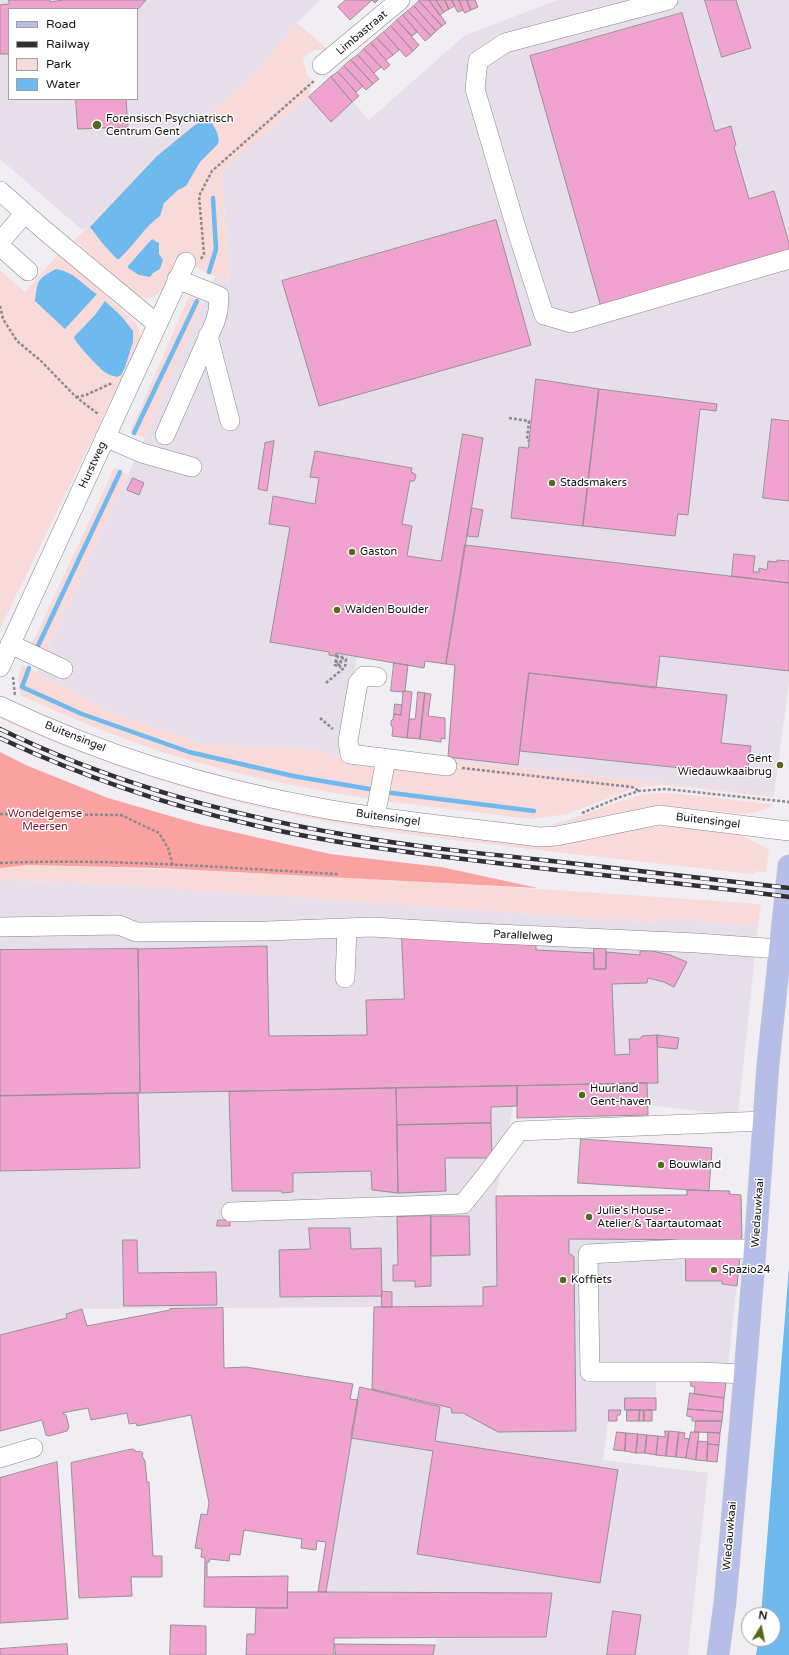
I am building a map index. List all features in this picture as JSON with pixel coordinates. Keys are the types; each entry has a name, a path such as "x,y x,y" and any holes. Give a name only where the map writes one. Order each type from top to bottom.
{"main road":[{"name":"Wiedauwkaai","path":"718,1655 725,1602 745,1374 768,1064 789,866"}],"street":[{"name":"Limbastraat","path":"322,65 400,0"},
{"path":"668,0 505,43 478,61 475,89 517,231 544,314 572,322 789,259"},
{"path":"0,191 157,324"},
{"path":"0,242 25,213"},
{"path":"0,246 28,271"},
{"name":"Hurstweg","path":"0,667 186,262"},
{"path":"165,435 215,322 218,311 218,296 177,279"},
{"path":"208,336 230,421"},
{"path":"108,431 142,453 192,467"},
{"path":"10,644 63,668"},
{"path":"377,677 364,676 358,683 348,741 350,754 447,766"},
{"name":"Buitensingel","path":"0,706 96,746 179,774 246,793 325,809 375,817 539,837 557,836 659,815 789,831"},
{"path":"375,817 386,759"},
{"name":"Parallelweg","path":"0,927 119,925 136,932 266,931 372,927 483,934 697,942 779,949"},
{"path":"345,978 347,929"},
{"path":"231,1212 462,1204 487,1174 519,1131 764,1121"},
{"path":"745,1374 701,1372 590,1372 588,1254 680,1249 755,1249"},
{"path":"0,1458 33,1448"}],"path":[{"path":"0,306 3,319 17,342 41,361 108,431"},
{"path":"76,397 86,395 118,380 129,384"},
{"path":"509,418 529,421 527,440 529,441"},
{"path":"326,683 345,667 346,659 341,658 340,665 336,664 338,656 342,657 341,662 340,667 335,666 337,653"},
{"path":"447,766 632,787 639,791"},
{"path":"0,814 121,815 159,833 168,848 173,866"},
{"path":"0,863 48,861 338,874"}],"shaded area":[{"name":"Forensisch Psychiatrisch Centrum Gent","path":"0,0 320,0 297,23 248,81 161,150 88,227 81,229 0,159"},
{"path":"557,0 789,0 789,683 774,795 448,760 454,665 425,661 424,668 357,657 339,757 322,750 203,744 113,713 37,673 145,438 215,276 229,282 222,171 331,77 369,120 464,36"},
{"path":"0,881 75,882 643,922 683,920 758,926 738,1116 648,1105 647,1083 517,1086 496,1195 686,1195 687,1190 730,1191 730,1194 741,1195 742,1237 726,1383 691,1380 656,1380 656,1410 609,1411 603,1460 708,1473 688,1655 433,1655 436,1639 545,1637 552,1594 326,1592 360,1387 372,1389 374,1307 82,1309 66,1314 67,1318 0,1335"}],"green space":[{"path":"297,23 330,51 318,50 308,53 303,60 307,75 312,80 309,97 222,171 229,283 192,266 194,261 180,255 169,280 158,294 151,297 143,297 134,294 74,240 161,150 248,81"},
{"path":"59,253 137,324 140,334 139,343 0,629 0,270 25,292"},
{"path":"189,296 203,304 145,438 130,432"},
{"path":"114,468 128,475 47,651 32,644"},
{"path":"22,665 113,713 203,744 322,750 339,757 368,761 379,773 371,799 241,774 190,761 147,747 21,696 18,680"},
{"path":"0,713 371,824 551,846 627,830 666,825 738,834 769,849 766,873 755,871 754,874 741,873 442,839 388,832 308,818 211,795 141,774 39,736 5,721 0,718"},
{"name":"Wondelgemse Meersen","path":"0,752 28,766 108,798 198,824 330,854 441,867 538,888 158,868 28,865 0,868"},
{"path":"448,760 774,795 773,797 667,785 649,786 632,789 568,814 531,819 384,801 387,774 402,766"},
{"path":"655,793 670,793 772,804 771,808 746,814 665,806 647,807 554,826 553,824 566,821 629,798"},
{"path":"28,865 303,875 761,904 758,926 683,920 643,922 75,882 0,881 0,868"}],"water":[{"path":"206,116 216,130 219,141 218,144 200,162 186,186 178,190 164,203 160,216 154,220 119,259 117,259 90,227 157,156"},
{"path":"152,239 159,243 159,254 163,260 160,269 153,273 150,277 139,275 128,268 128,266"},
{"path":"56,269 73,276 97,294 65,329 35,301 39,281 41,278"},
{"path":"105,301 122,317 133,331 133,342 125,367 121,375 117,377 103,371 82,349 74,337 95,315"},
{"path":"789,1267 789,1655 756,1655 758,1647 781,1647 781,1607 762,1607"}],"building":[{"path":"9,0 50,0 50,2 63,0 146,0 138,9 8,8 8,54 0,54 0,5 9,4"},
{"path":"346,0 372,0 350,20 338,7"},
{"path":"429,0 446,23 442,26 419,1"},
{"path":"429,0 436,0 444,12 440,15"},
{"path":"436,0 445,0 449,9 444,12"},
{"path":"445,0 452,0 455,6 449,9"},
{"path":"452,0 459,0 463,10 458,12"},
{"path":"459,0 467,0 471,10 465,13"},
{"path":"467,0 475,0 478,7 471,10"},
{"path":"705,0 736,0 751,48 722,57"},
{"path":"419,1 442,26 436,31 414,6"},
{"path":"414,6 436,31 431,36 408,11"},
{"path":"408,11 431,36 425,41 403,15"},
{"path":"682,13 715,131 731,126 736,145 734,147 749,199 774,191 789,243 789,253 601,307 530,56"},
{"path":"403,15 417,32 412,36 397,20"},
{"path":"397,20 419,45 413,51 391,26"},
{"path":"391,26 413,51 406,57 384,32"},
{"path":"384,32 399,50 393,55 377,38"},
{"path":"377,38 393,55 386,60 371,43"},
{"path":"371,43 390,65 384,70 364,49"},
{"path":"364,49 381,67 374,73 358,55"},
{"path":"358,55 379,79 373,84 351,60"},
{"path":"351,60 373,84 366,90 344,66"},
{"path":"344,66 363,86 356,92 338,72"},
{"path":"338,72 359,96 352,102 331,77"},
{"path":"331,77 352,102 331,122 309,97"},
{"path":"76,100 126,100 128,127 78,129"},
{"path":"496,220 531,345 319,406 282,281"},
{"name":"Stadsmakers","path":"536,379 599,389 583,526 511,518 519,447 528,448"},
{"path":"599,389 717,404 716,411 700,409 688,515 678,514 675,536 583,526"},
{"path":"772,419 789,421 789,501 763,498"},
{"path":"463,434 483,438 446,664 425,661 424,668 336,653 335,656 329,655 329,652 270,642 290,527 269,524 273,496 315,504 319,478 310,477 315,451 412,468 411,472 416,476 414,481 410,481 402,524 412,526 407,556 441,561"},
{"path":"274,441 267,491 258,489 265,443"},
{"path":"133,478 144,483 139,495 127,490"},
{"path":"472,508 483,510 478,537 467,536"},
{"path":"465,545 789,583 789,671 660,656 656,688 529,673 518,765 448,757 455,665 446,664"},
{"path":"734,554 755,556 753,572 759,572 759,568 767,570 768,561 789,561 789,583 732,576"},
{"path":"394,663 408,665 405,691 403,692 391,691"},
{"path":"529,673 727,695 721,743 751,746 747,775 520,751"},
{"path":"403,692 412,692 407,738 392,736 393,728 391,725 394,714 401,715"},
{"path":"418,692 425,693 420,739 407,738 409,719 415,719"},
{"path":"425,693 431,694 428,716 445,718 445,739 441,738 441,742 420,739"},
{"path":"395,704 402,705 401,715 394,714"},
{"path":"402,938 536,945 536,950 594,953 594,969 606,969 606,952 640,955 640,951 652,951 670,955 687,962 674,987 664,982 648,978 647,983 612,984 615,1055 630,1054 629,1039 640,1039 642,1036 657,1035 658,1083 140,1093 138,949 267,946 269,1036 367,1035 366,1000 404,999"},
{"path":"594,948 606,949 606,969 594,969"},
{"path":"138,949 140,1093 0,1096 0,950"},
{"path":"657,1035 679,1038 677,1049 658,1047"},
{"name":"Huurland Gent-haven","path":"647,1083 648,1115 517,1118 517,1086"},
{"path":"517,1086 517,1106 491,1107 491,1123 397,1125 396,1088"},
{"path":"396,1088 398,1193 372,1190 371,1171 293,1173 293,1192 232,1191 229,1092"},
{"path":"138,1093 140,1168 0,1171 0,1096"},
{"path":"491,1123 492,1158 445,1158 446,1191 398,1193 397,1125"},
{"path":"581,1139 712,1148 709,1191 578,1183"},
{"path":"687,1190 730,1191 729,1194 741,1195 742,1238 740,1240 569,1239 569,1254 574,1257 576,1431 498,1432 463,1413 452,1413 451,1408 372,1389 374,1307 483,1306 483,1287 497,1286 496,1196 687,1195"},
{"path":"431,1216 469,1216 470,1255 431,1256"},
{"path":"431,1216 431,1286 415,1287 415,1281 393,1281 393,1265 398,1265 397,1217"},
{"path":"218,1220 230,1220 230,1226 217,1226"},
{"path":"309,1228 350,1228 351,1249 381,1248 382,1296 280,1297 279,1250 310,1249"},
{"path":"123,1240 137,1240 138,1273 216,1272 217,1305 124,1306"},
{"path":"686,1253 740,1257 737,1286 722,1284 722,1281 686,1281"},
{"path":"382,1291 392,1292 392,1307 382,1307"},
{"path":"223,1308 224,1368 246,1367 353,1384 350,1399 358,1400 326,1592 318,1592 326,1542 317,1541 316,1550 301,1548 302,1539 244,1530 240,1555 230,1554 229,1561 210,1559 209,1562 207,1562 207,1577 288,1576 287,1608 204,1607 205,1558 201,1557 202,1549 195,1548 201,1514 207,1515 209,1503 191,1415 137,1426 136,1423 129,1424 127,1413 91,1420 88,1408 62,1413 66,1415 69,1427 67,1431 49,1436 46,1435 42,1420 0,1431 0,1335 67,1318 66,1314 82,1309 87,1326 170,1309"},
{"path":"691,1380 726,1383 724,1398 694,1394 695,1387 691,1386"},
{"path":"360,1387 440,1407 435,1441 618,1470 600,1583 417,1554 433,1451 351,1438"},
{"path":"690,1393 724,1398 723,1412 688,1409"},
{"path":"625,1398 656,1398 656,1410 625,1410"},
{"path":"688,1409 723,1412 722,1421 692,1421 692,1417 687,1416"},
{"path":"609,1410 621,1410 620,1415 617,1415 617,1421 609,1421"},
{"path":"627,1410 640,1410 639,1421 627,1421"},
{"path":"640,1410 644,1410 644,1421 639,1421"},
{"path":"644,1410 652,1410 652,1421 644,1421"},
{"path":"696,1421 722,1421 720,1433 695,1432"},
{"path":"665,1431 669,1432 666,1456 656,1455 658,1436 665,1437"},
{"path":"669,1431 679,1432 676,1457 666,1456"},
{"path":"617,1432 626,1433 625,1451 614,1450"},
{"path":"679,1432 685,1433 684,1438 689,1439 686,1458 676,1457"},
{"path":"691,1432 699,1432 696,1460 686,1458"},
{"path":"708,1432 720,1433 719,1445 708,1444"},
{"path":"626,1433 638,1434 636,1453 625,1451"},
{"path":"638,1434 647,1435 645,1453 636,1453"},
{"path":"647,1435 658,1436 656,1455 645,1453"},
{"path":"698,1441 708,1442 707,1461 696,1460"},
{"path":"708,1444 719,1445 717,1462 707,1461"},
{"path":"133,1449 137,1452 140,1451 143,1453 142,1456 145,1461 147,1482 149,1482 153,1556 162,1556 162,1577 131,1577 132,1596 79,1598 71,1463"},
{"path":"57,1462 68,1619 0,1623 0,1478"},
{"path":"288,1592 552,1593 546,1637 334,1638 334,1655 246,1655 247,1634 255,1634 256,1608 287,1608"},
{"path":"613,1611 641,1615 635,1655 607,1655"},
{"path":"171,1625 206,1626 206,1655 170,1655"},
{"path":"67,1644 68,1655 0,1655 0,1649"},
{"path":"335,1644 435,1645 433,1655 336,1655"}],"waterway":[{"path":"209,272 216,249 213,198"},
{"path":"134,433 197,301"},
{"path":"37,648 120,472"},
{"path":"29,668 22,687 82,714 189,752 293,776 375,790"},
{"path":"384,792 534,811"}],"railway":[{"path":"0,729 82,765 124,780 210,806 297,826 442,849 789,888"},
{"path":"0,738 61,765 156,799 220,817 285,832 350,844 416,853 789,897"}],"place":[{"name":"Forensisch Psychiatrisch Centrum Gent","path":"97,125"},
{"name":"Stadsmakers","path":"552,483"},
{"name":"Gaston","path":"352,552"},
{"name":"Walden Boulder","path":"337,610"},
{"name":"Gent Wiedauwkaaibrug","path":"780,765"},
{"name":"Huurland Gent-haven","path":"582,1095"},
{"name":"Bouwland","path":"661,1165"},
{"name":"Julie's House - Atelier & Taartautomaat","path":"589,1217"},
{"name":"Spazio24","path":"714,1270"},
{"name":"Koffiets","path":"563,1280"}]}
